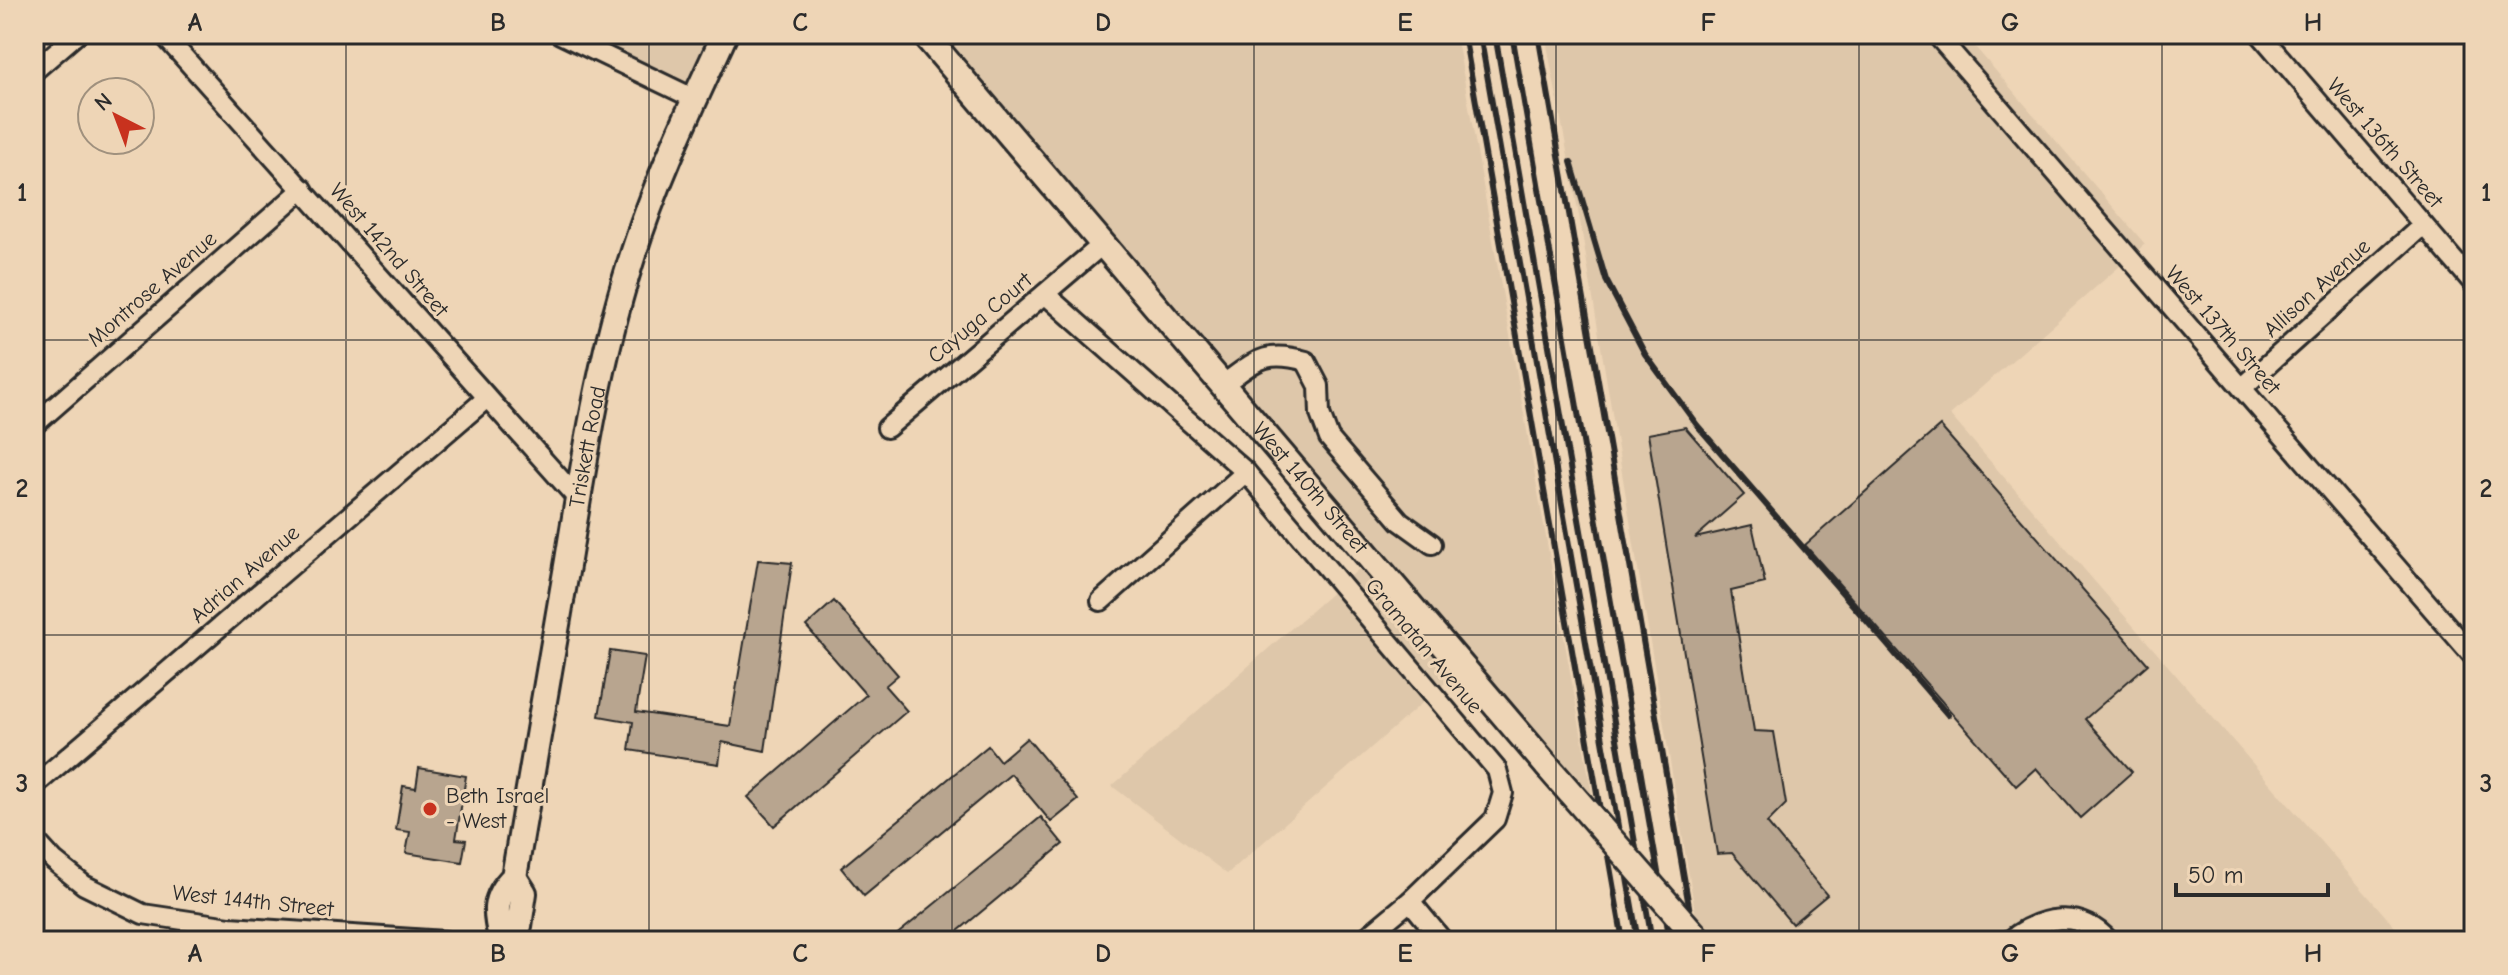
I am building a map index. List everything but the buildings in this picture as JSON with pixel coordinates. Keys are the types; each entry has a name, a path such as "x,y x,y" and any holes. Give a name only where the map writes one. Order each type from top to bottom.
{"main road":[{"name":"Triskett Road","path":"504,941 495,917 500,890 514,877 578,499 596,404 629,264 649,209 725,34"},
{"name":"West 140th Street","path":"924,34 1547,766 1700,941"}],"street":[{"path":"34,71 77,34"},
{"name":"West 142nd Street","path":"163,34 578,499"},
{"path":"560,34 695,99"},
{"name":"West 137th Street","path":"1936,34 2474,657"},
{"name":"West 136th Street","path":"2260,34 2474,284"},
{"name":"Montrose Avenue","path":"34,425 303,189"},
{"name":"Allison Avenue","path":"2242,388 2423,225"},
{"name":"Cayuga Court","path":"887,428 1103,244"},
{"name":"Gramatan Avenue","path":"1045,294 1246,472 1497,770 1503,793 1495,819 1410,901 1362,941"},
{"path":"1222,385 1260,357 1288,356 1306,361 1319,386 1320,414 1329,438 1400,521 1432,544"},
{"name":"Adrian Avenue","path":"34,786 487,398"},
{"path":"1101,601 1246,472"},
{"name":"West 144th Street","path":"34,839 54,861 84,885 143,914 230,927 445,941"},
{"path":"1410,901 1443,941"},
{"path":"2009,941 2019,932 2046,919 2074,918 2102,933 2109,941"}],"shaded area":[{"path":"568,34 717,34 690,89"},
{"path":"937,34 1456,34 1600,839 1454,675 1227,874 1112,786 1376,554"},
{"path":"1545,34 1964,34 2145,244 1950,415 2407,941 1700,941 1580,221"}],"railway":[{"path":"1464,34 1623,941"},
{"path":"1480,34 1638,941"},
{"path":"1495,34 1652,941"},
{"path":"1512,34 1670,941"},
{"path":"1538,34 1695,941"},
{"path":"1571,162 1606,280 1645,354 1697,425 1948,715"}],"place":[{"name":"Beth Israel - West","path":"430,809"}]}
